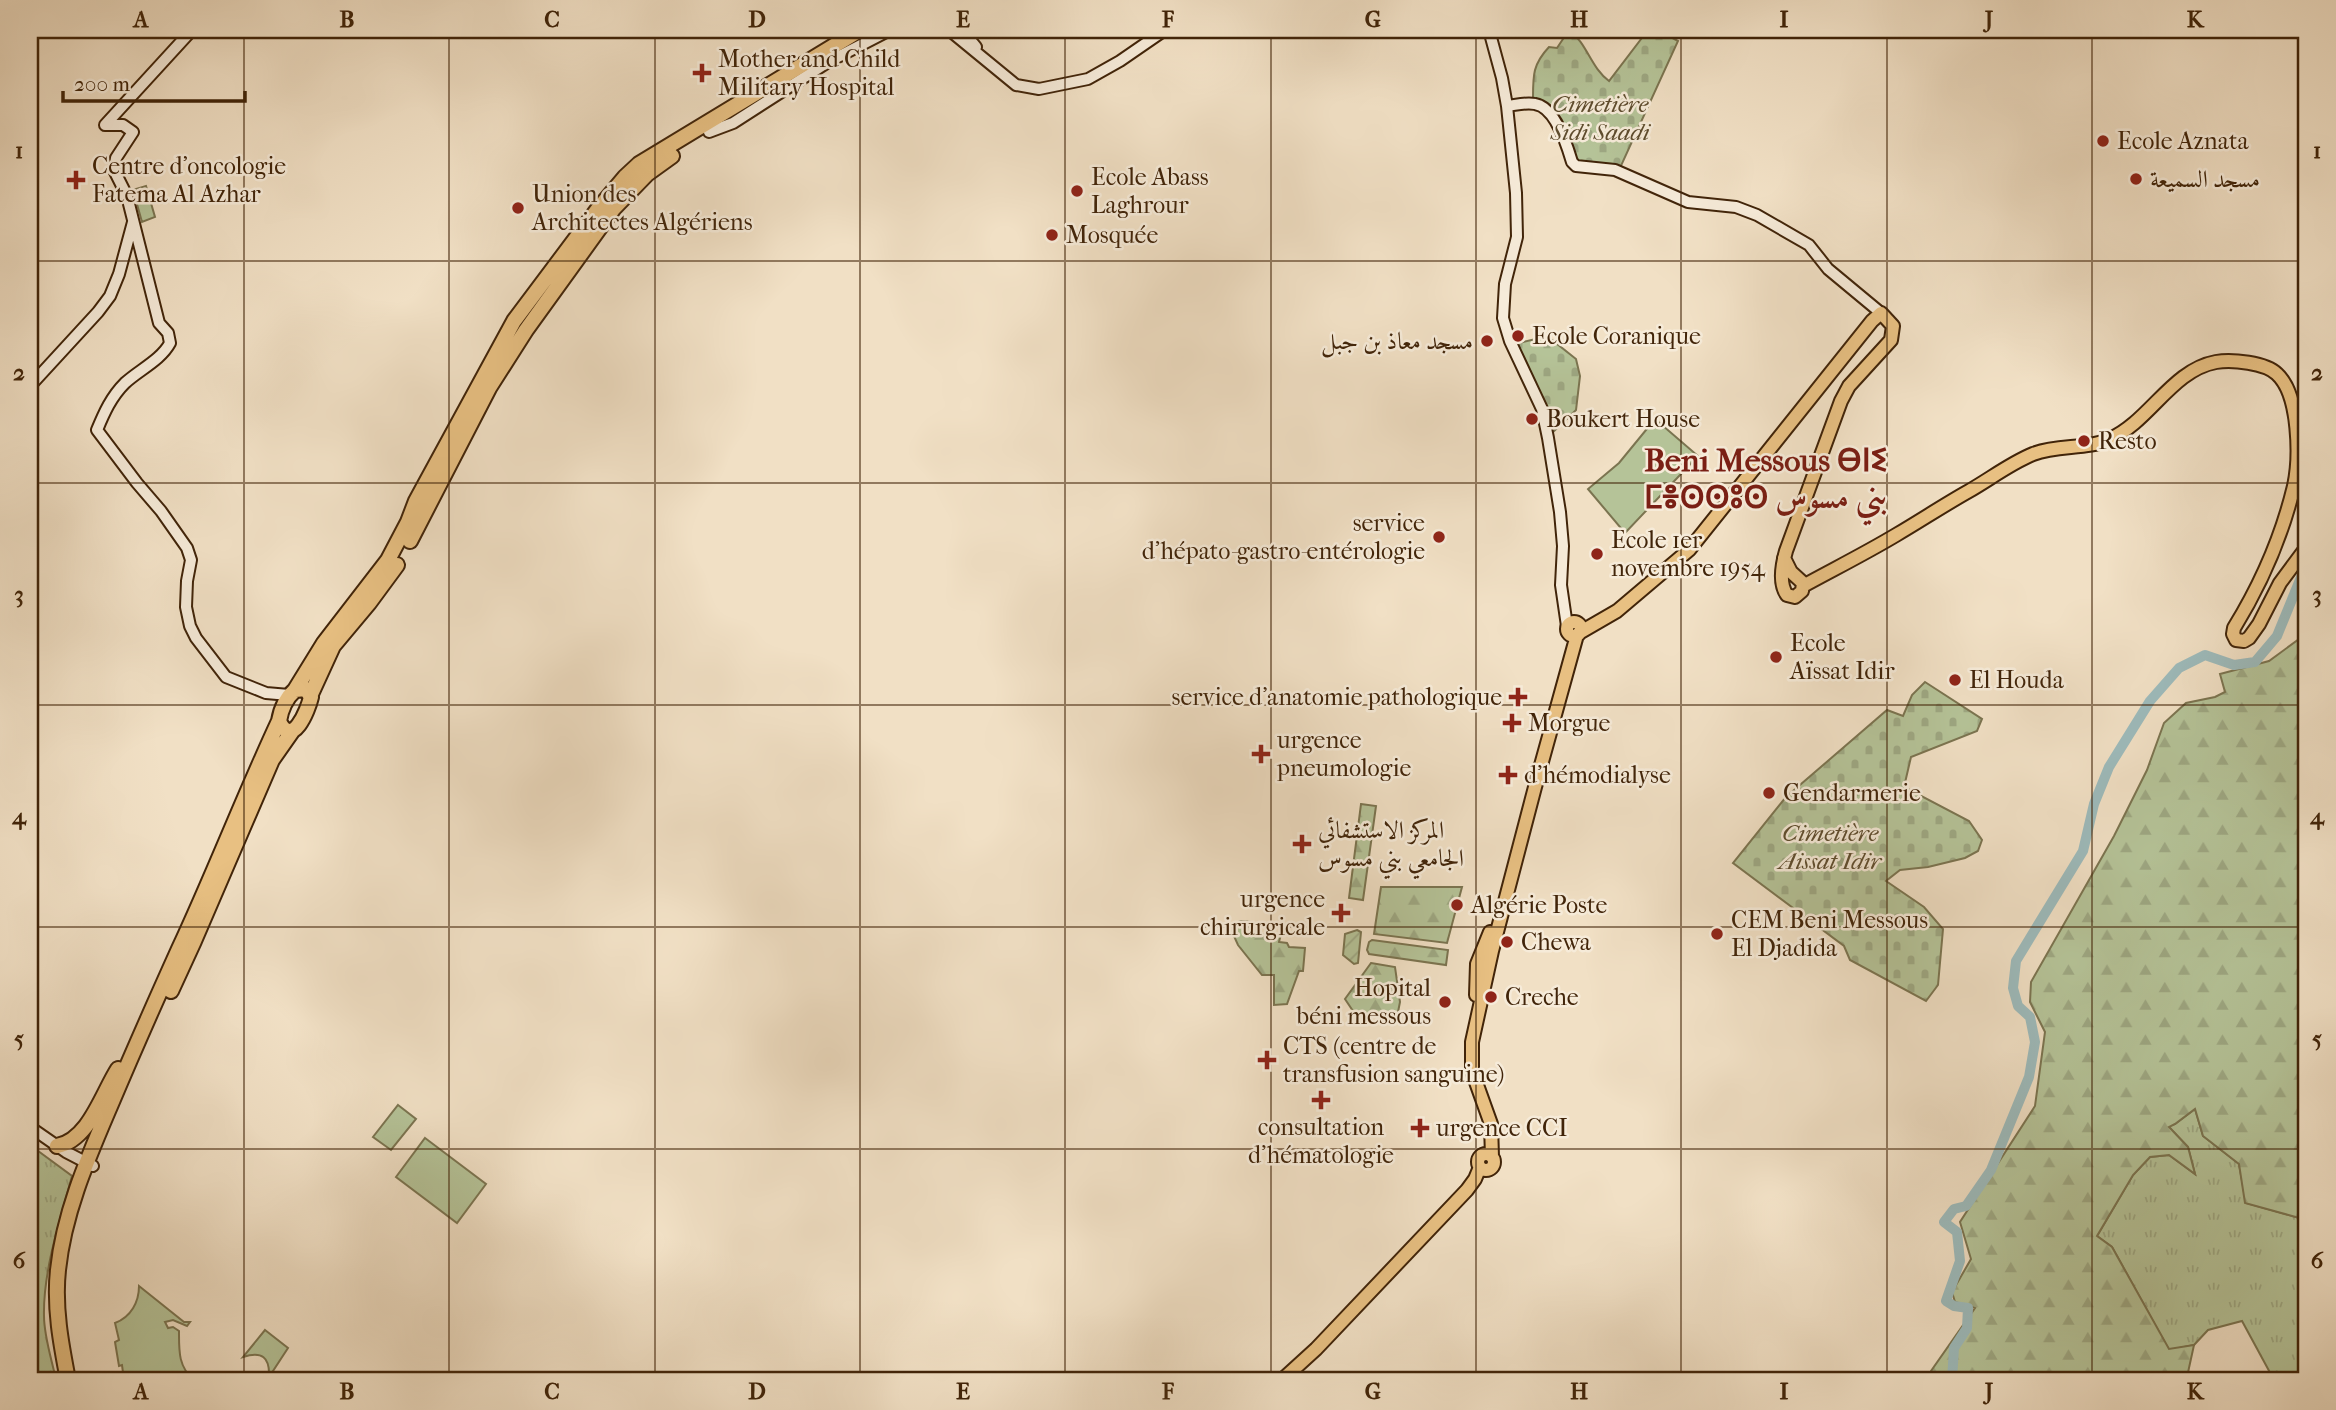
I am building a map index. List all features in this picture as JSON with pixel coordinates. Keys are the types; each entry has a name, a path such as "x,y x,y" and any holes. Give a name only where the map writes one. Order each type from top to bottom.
{"highway":[{"path":"78,1380 66,1313 66,1276 72,1233 88,1168 194,942 272,760 305,716 311,694 333,646 377,593 402,556 499,372 623,197 653,169 706,129 860,30"},
{"path":"68,1380 57,1314 58,1271 64,1228 139,1039 292,692 324,643 388,561 416,500 505,337 546,276 625,177 639,164 706,129 872,30"},
{"path":"499,372 507,351 554,283 554,278 546,276"},
{"path":"292,692 303,688 311,694"},
{"path":"280,715 285,730 293,730"},
{"path":"57,1146 69,1143 82,1132 109,1083 139,1039"}],"main road":[{"path":"1290,1380 1321,1352 1472,1193 1486,1162 1491,1124 1474,1080 1471,1064 1482,973 1489,936 1575,630 1596,625 1617,611 1689,550 1881,313 1893,326 1891,340 1849,386 1841,401 1784,558 1782,573 1794,582 1825,574 2032,454 2061,446 2112,438 2136,421 2180,381 2202,366 2219,361 2254,364 2278,374 2291,399 2297,453 2294,485 2285,514 2262,580 2234,628 2236,640 2244,641 2249,638 2280,583 2306,548"},
{"path":"1282,1380 1316,1349 1468,1189 1486,1162"}],"street":[{"path":"192,30 105,125 120,125 133,132 114,168 127,196 159,323 168,333 170,343 163,353 113,397 97,430 187,548 191,561 186,607 196,638 226,677 266,693 292,692"},
{"path":"706,129 719,110 853,30"},
{"path":"706,129 733,123 828,62 890,30"},
{"path":"956,31 988,63 1016,85 1039,89 1088,79 1165,30"},
{"path":"1489,30 1507,106 1516,193 1517,237 1505,284 1503,318 1510,341 1542,409 1560,512 1563,546 1561,585 1575,630"},
{"path":"1507,106 1538,104 1545,108 1555,121 1576,166 1615,170 1688,202 1736,207 1778,225 1809,245 1828,269 1881,313"},
{"path":"30,386 99,312 116,282 133,222"},
{"path":"266,693 280,715"},
{"path":"30,1126 88,1168"},
{"path":"30,1135 88,1168"}],"green space":[{"name":"Cimetière Sidi Saadi","path":"1569,30 1609,81 1648,30 1658,30 1678,41 1620,168 1576,162 1546,106 1533,97 1537,64 1549,47 1557,48"},
{"path":"146,186 155,217 142,222 133,190"},
{"path":"1544,337 1576,359 1580,376 1576,410 1552,433 1515,344"},
{"path":"1655,419 1698,456 1625,533 1588,489 1619,463"},
{"path":"2306,634 2306,1339 2300,1310 2303,1219 2245,1203 2239,1164 2203,1136 2195,1109 2169,1127 2188,1147 2195,1174 2169,1155 2150,1157 2133,1175 2097,1236 2112,1247 2169,1349 2194,1345 2187,1377 2191,1380 1927,1380 1975,1308 1955,1302 1952,1292 1971,1259 1960,1222 2035,1106 2045,1032 2030,1002 2031,982 2114,836 2147,770 2164,723 2186,703 2225,692 2220,674 2269,661"},
{"name":"Cimetière Aissat Idir","path":"1925,682 1982,719 1977,731 1911,757 1904,787 1969,821 1982,840 1978,851 1965,858 1928,867 1900,870 1886,881 1924,907 1943,929 1938,985 1926,1001 1850,960 1844,946 1733,863 1786,797 1887,710 1903,716 1912,695"},
{"path":"1361,804 1376,806 1363,900 1349,898"},
{"path":"1381,887 1462,887 1447,943 1374,934"},
{"path":"1241,921 1251,922 1256,934 1281,934 1279,942 1287,943 1289,947 1305,948 1303,971 1299,971 1287,1004 1274,1005 1274,975 1262,975 1238,945 1229,925"},
{"path":"1357,930 1361,932 1358,963 1354,964 1343,955 1345,934"},
{"path":"1372,940 1448,950 1446,965 1369,954 1367,950"},
{"path":"1371,963 1395,967 1400,1002 1398,1012 1357,1017 1345,999"},
{"path":"398,1105 416,1119 391,1150 373,1137"},
{"path":"2195,1109 2203,1136 2239,1164 2246,1203 2303,1219 2306,1241 2299,1299 2306,1339 2306,1380 2274,1380 2242,1321 2208,1330 2194,1345 2169,1350 2112,1247 2097,1236 2133,1175 2150,1157 2169,1155 2195,1174 2188,1147 2168,1126"},
{"path":"425,1138 486,1184 457,1223 396,1177"},
{"path":"30,1145 72,1176 53,1246 44,1299 45,1332 56,1380 30,1380"},
{"path":"139,1286 184,1322 190,1322 187,1326 173,1320 165,1322 168,1328 173,1327 179,1331 182,1364 194,1380 124,1380 115,1342 119,1340 115,1323 126,1317 133,1308 138,1298"},
{"path":"265,1330 288,1348 269,1377 264,1357 243,1357"}],"waterway":[{"path":"1952,1380 1954,1348 1967,1328 1968,1308 1954,1306 1946,1301 1960,1261 1957,1232 1944,1222 1954,1209 1966,1206 1991,1170 2029,1077 2035,1042 2030,1017 2018,1006 2013,988 2016,961 2083,851 2094,804 2109,767 2150,701 2179,668 2205,655 2234,665 2255,662 2277,636 2306,570"}],"place":[{"name":"Mother and Child Military Hospital","path":"702,73"},
{"name":"Ecole Aznata","path":"2103,141"},
{"name":"مسجد السميعة","path":"2136,179"},
{"name":"Centre d'oncologie Fatema Al Azhar","path":"76,180"},
{"name":"Ecole Abass Laghrour","path":"1077,191"},
{"name":"Union des Architectes Algériens","path":"518,208"},
{"name":"Mosquée","path":"1052,235"},
{"name":"Ecole Coranique","path":"1518,336"},
{"name":"مسجد معاذ بن جبل","path":"1487,341"},
{"name":"Boukert House","path":"1532,419"},
{"name":"Resto","path":"2084,441"},
{"name":"service d'hépato-gastro-entérologie","path":"1439,537"},
{"name":"Ecole 1er novembre 1954","path":"1597,554"},
{"name":"Ecole Aïssat Idir","path":"1776,657"},
{"name":"El Houda","path":"1955,680"},
{"name":"service d'anatomie pathologique","path":"1518,697"},
{"name":"Morgue","path":"1512,723"},
{"name":"urgence pneumologie","path":"1261,754"},
{"name":"d'hémodialyse","path":"1508,775"},
{"name":"Gendarmerie","path":"1769,793"},
{"name":"المركز الاستشفائي الجامعي بني مسوس","path":"1302,844"},
{"name":"Algérie Poste","path":"1457,905"},
{"name":"urgence chirurgicale","path":"1341,913"},
{"name":"CEM Beni Messous El Djadida","path":"1717,934"},
{"name":"Chewa","path":"1507,942"},
{"name":"Creche","path":"1491,997"},
{"name":"Hopital béni messous","path":"1445,1002"},
{"name":"CTS (centre de transfusion sanguine)","path":"1267,1060"},
{"name":"consultation d'hématologie","path":"1321,1100"},
{"name":"urgence CCI","path":"1420,1128"}],"district":[{"name":"Beni Messous ⴱⵏⵉ ⵎⴻⵙⵙⵓⵙ بني مسوس","path":"1766,478"}]}
